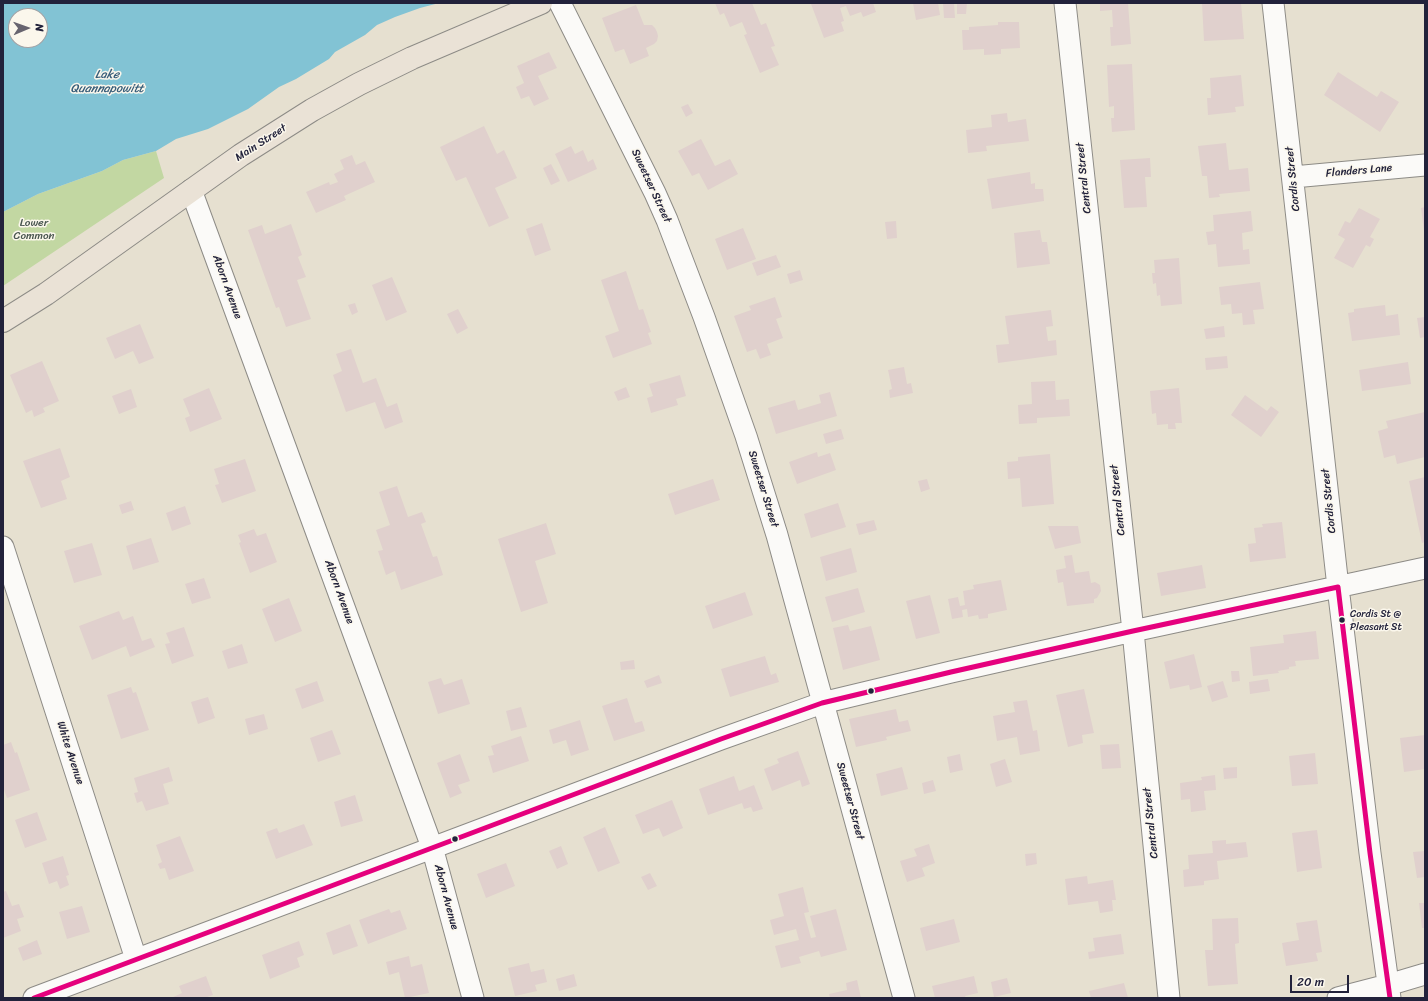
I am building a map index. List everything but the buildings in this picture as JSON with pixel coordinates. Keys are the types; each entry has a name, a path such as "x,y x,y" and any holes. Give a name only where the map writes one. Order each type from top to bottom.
{"main road":[{"name":"Main Street","path":"3,321 46,294 265,139 335,97 412,58 541,3"}],"street":[{"name":"Sweetser Street","path":"560,3 655,193 679,249 762,485 904,998"},
{"name":"Central Street","path":"1065,3 1133,631 1169,998"},
{"name":"Cordis Street","path":"1274,3 1338,587 1369,846 1389,992"},
{"name":"Flanders Lane","path":"1293,177 1425,165"},
{"name":"Aborn Avenue","path":"191,190 432,847 473,998"},
{"name":"White Avenue","path":"3,547 136,959"},
{"path":"34,998 432,847 822,703 1133,631 1425,568"},
{"path":"1338,998 1389,992 1425,974"}],"green space":[{"name":"Lower Common","path":"156,151 164,178 3,286 3,212 38,194 102,171 123,160"}],"water":[{"name":"Lake Quannapowitt","path":"3,3 439,3 420,8 377,25 365,35 335,52 329,59 296,79 279,87 248,109 208,129 176,139 156,151 123,160 102,171 38,194 3,212"}],"transit line":[{"path":"34,998 721,739 822,703 1133,631 1338,587 1370,853 1390,998"}],"place":[{"name":"Cordis St @ Pleasant St","path":"1342,620"}]}
